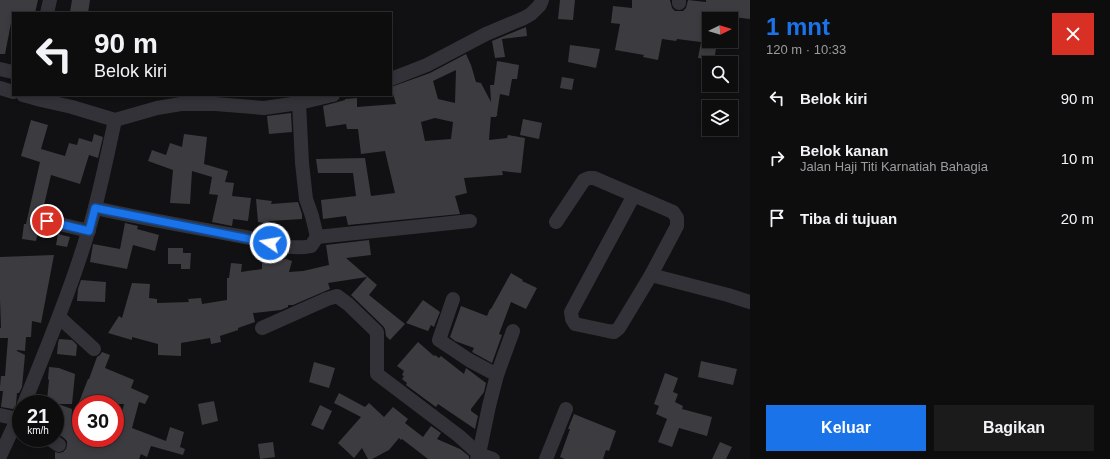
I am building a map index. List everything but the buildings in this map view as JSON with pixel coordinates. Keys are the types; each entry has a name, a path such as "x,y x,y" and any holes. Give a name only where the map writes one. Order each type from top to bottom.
{"street":[{"path":"47,12 50,0"},
{"path":"392,79 427,65 486,34 524,18 536,10 542,0"},
{"path":"0,69 12,72"},
{"path":"0,88 12,92"},
{"path":"27,96 72,107 115,120 157,108 181,104 215,104 264,108 299,103 329,96"},
{"path":"299,103 302,163 306,199 317,237"},
{"path":"28,395 59,317 89,231 115,120"},
{"path":"556,222 584,180 589,178 594,178 634,195 673,212 677,218 677,226 651,275 619,328 614,332 575,324 572,319 571,312 634,195"},
{"path":"95,208 191,228 246,237 294,248 304,248 310,246 317,237 470,221"},
{"path":"47,221 89,231"},
{"path":"651,275 750,302"},
{"path":"262,328 337,296 348,304 377,332 377,374 459,436 478,457 493,459"},
{"path":"453,299 435,337 469,360 497,375"},
{"path":"59,317 94,349"},
{"path":"478,457 497,375 513,331"},
{"path":"546,459 566,409"},
{"path":"0,415 12,416"},
{"path":"0,456 12,433"}],"route":[{"path":"47,221 89,231 95,208 270,243"}]}
